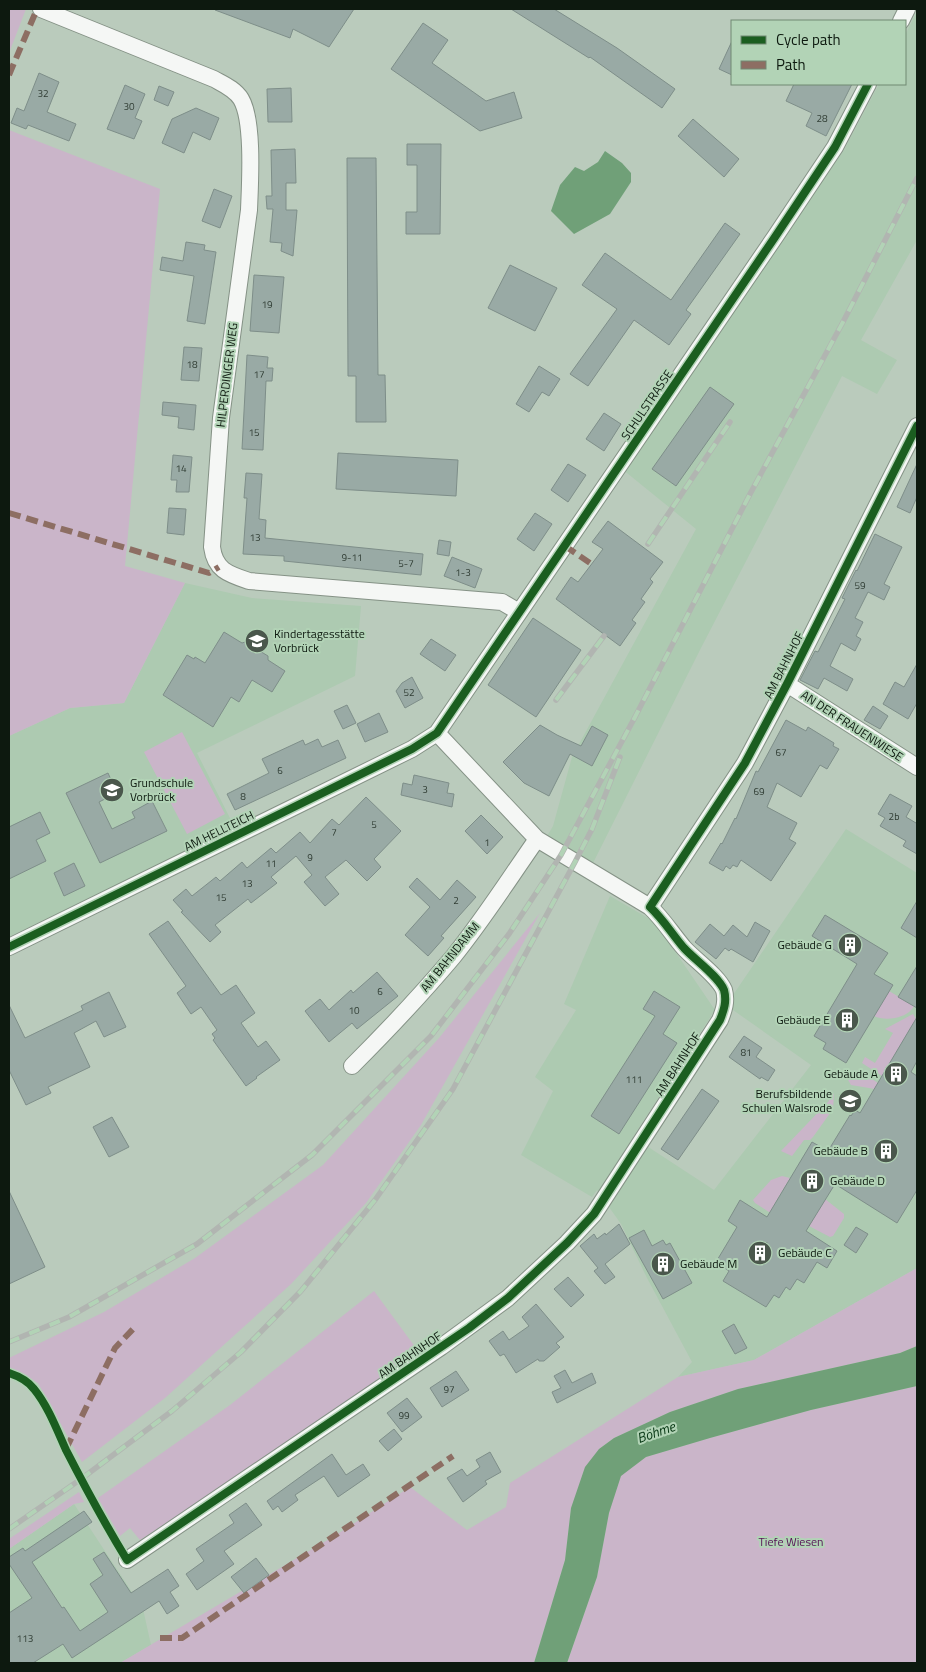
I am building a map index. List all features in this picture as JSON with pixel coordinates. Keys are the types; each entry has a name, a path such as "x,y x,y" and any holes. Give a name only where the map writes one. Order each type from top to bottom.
{"street":[{"name":"HILPERDINGER WEG","path":"41,9 214,79 233,90 241,98 248,116 249,210 221,418 212,547 219,567 231,575 249,581 502,602 519,612"},
{"name":"SCHULSTRASSE","path":"437,733 775,238 835,147 867,85"},
{"name":"AM BAHNHOF","path":"127,1560 434,1352 508,1298 567,1243 594,1214 720,1020 726,1003 724,989 683,946 663,920 650,907 745,763 788,684 917,426"},
{"name":"AN DER FRAUENWIESE","path":"788,684 917,767"},
{"path":"437,733 537,839 650,907"},
{"name":"AM HELLTEICH","path":"9,947 412,749 437,733"},
{"name":"AM BAHNDAMM","path":"352,1066 388,1030 453,957 537,839"}],"shaded area":[{"path":"917,11 917,240 861,340 897,360 877,394 842,376 702,646 593,863 546,838 553,826 572,757 696,529 622,469 844,150 878,85 906,85 906,33"},
{"path":"185,583 252,598 361,606 355,676 197,753 235,828 9,937 9,736 70,708 124,703"},
{"name":"Berufsbildende Schulen Walsrode","path":"846,829 917,873 917,1268 754,1360 678,1377 692,1362 647,1278 621,1224 597,1190 592,1197 521,1155 553,1091 535,1077 576,1010 564,1004 610,896 655,922 715,1010 633,1137 714,1190 811,1065 733,1010 725,996 733,995"},
{"path":"74,1504 143,1609 151,1645 120,1663 9,1663 9,1549"}],"green space":[{"path":"9,9 26,9 9,53"},
{"path":"9,130 160,189 125,566 185,583 124,703 70,708 9,736"},
{"path":"182,732 225,814 187,834 144,752"},
{"path":"540,913 421,1125 366,1203 291,1284 165,1398 82,1462 38,1383 9,1367 9,1358 104,1312 195,1258 323,1165 439,1038"},
{"path":"889,991 914,1006 907,1013 896,1018 884,1019 874,1016"},
{"path":"913,1014 916,1019 882,1076 862,1063 865,1057 875,1063 893,1033 885,1029"},
{"path":"858,1070 878,1083 875,1089 851,1085 847,1078"},
{"path":"830,1091 834,1094 833,1109 813,1137 810,1140 804,1140 792,1156 781,1151 829,1101 828,1094"},
{"path":"782,1176 790,1178 775,1203 784,1208 772,1214 753,1200 771,1180"},
{"path":"825,1199 844,1214 844,1218 833,1236 830,1237 809,1226"},
{"path":"917,1268 917,1346 900,1353 738,1389 670,1412 614,1438 599,1449 571,1508 565,1560 534,1663 120,1663 336,1535 410,1487 467,1530 506,1507 510,1483 678,1377 754,1360"},
{"path":"374,1291 421,1355 297,1439 140,1540 130,1528 120,1536 98,1498 230,1405"},
{"name":"Tiefe Wiesen","path":"917,1386 917,1663 567,1663 597,1577 609,1513 620,1476 646,1457 811,1410"},
{"path":"79,1492 84,1502 74,1504 9,1549 9,1539"}],"water":[{"path":"605,151 622,163 631,173 631,182 610,214 574,234 551,211 560,185 575,167 584,171 598,162"},
{"name":"Böhme","path":"917,1346 917,1386 811,1410 646,1457 621,1476 609,1513 597,1577 567,1663 534,1663 565,1560 571,1508 585,1467 599,1449 614,1438 670,1412 738,1389 900,1353"}],"building":[{"path":"215,9 354,9 329,47 293,29 290,38"},
{"path":"511,9 554,9 617,48 675,89 662,108 590,57"},
{"path":"423,23 448,40 432,63 486,101 514,92 522,118 480,131 391,69"},
{"path":"731,43 731,75 719,69"},
{"path":"39,73 59,82 47,112 76,124 69,141 28,125 26,129 11,123 17,108 24,111"},
{"path":"125,85 145,94 135,118 142,121 134,139 107,129"},
{"path":"794,85 852,85 826,136 806,126 812,113 786,101"},
{"path":"159,86 174,92 168,106 154,100"},
{"path":"291,88 292,122 268,122 267,89"},
{"path":"196,108 219,118 210,140 193,132 184,153 162,143 172,119"},
{"path":"693,119 739,159 724,177 678,136"},
{"path":"407,144 441,144 440,234 406,234 406,212 417,212 417,165 407,165"},
{"path":"295,149 296,183 286,183 286,210 297,210 293,256 281,251 282,243 270,242 273,209 267,209 266,196 272,196 271,150"},
{"path":"347,158 376,158 378,375 385,375 386,422 356,422 356,376 348,376"},
{"path":"214,189 232,196 220,228 202,221"},
{"path":"725,223 740,234 686,310 691,314 669,345 634,320 588,386 570,374 617,309 582,285 605,253 671,300"},
{"path":"186,242 205,245 204,250 216,252 205,324 187,321 194,276 160,270 162,257 183,261"},
{"path":"510,265 557,288 535,331 488,308"},
{"path":"254,275 284,277 279,333 250,331"},
{"path":"184,347 202,348 199,381 181,380"},
{"path":"247,355 268,357 267,368 273,368 272,381 266,381 263,450 242,449"},
{"path":"539,366 560,379 549,396 542,392 529,412 516,404"},
{"path":"710,387 734,404 676,486 652,469"},
{"path":"163,402 196,405 194,430 178,428 179,417 162,415"},
{"path":"604,413 621,424 604,451 586,439"},
{"path":"338,453 458,460 456,496 336,489"},
{"path":"173,455 192,457 189,492 176,492 177,480 171,480"},
{"path":"568,464 586,475 568,502 551,490"},
{"path":"917,464 917,497 910,513 897,507"},
{"path":"246,473 262,474 259,519 266,520 265,538 423,554 421,575 284,561 284,556 243,554 247,498 244,498"},
{"path":"169,508 186,509 184,535 167,533"},
{"path":"535,513 552,524 534,551 517,539"},
{"path":"608,521 663,562 650,579 653,582 641,599 645,602 632,620 636,623 620,646 556,599 571,577 578,582 603,549 592,542"},
{"path":"875,534 902,547 884,584 890,587 884,600 868,592 855,618 863,622 856,636 861,639 855,651 841,643 830,666 853,679 847,691 824,678 818,689 800,680 815,651 818,652 845,599 842,598"},
{"path":"439,540 451,542 449,556 437,554"},
{"path":"452,557 482,569 475,588 444,576"},
{"path":"533,618 581,650 536,717 488,685"},
{"path":"224,632 268,656 268,660 285,671 272,692 252,680 239,702 231,697 213,727 163,695 187,655 205,663"},
{"path":"431,639 456,655 445,671 420,654"},
{"path":"917,664 917,703 908,719 883,704 895,682 904,687"},
{"path":"412,677 423,698 405,708 396,691 402,683"},
{"path":"347,705 356,723 343,729 334,711"},
{"path":"873,706 888,716 880,729 864,720"},
{"path":"379,713 388,732 365,742 357,724"},
{"path":"786,720 806,731 808,727 834,743 833,746 839,749 827,769 820,765 801,797 777,783 767,807 797,823 789,839 796,843 771,881 741,860 737,867 733,865 730,869 726,866 723,871 709,863 736,819 756,771 758,772"},
{"path":"540,725 581,746 592,726 608,735 592,766 570,754 549,796 524,783 503,762"},
{"path":"318,739 322,747 338,740 346,758 235,810 227,794 269,773 262,759 303,740 305,745"},
{"path":"108,773 117,793 99,802 112,829 135,818 132,812 152,801 167,831 100,863 66,793"},
{"path":"414,775 449,783 447,793 454,794 452,807 401,795 403,783 412,785"},
{"path":"890,794 912,806 906,817 916,823 917,820 917,854 903,846 906,841 880,826 885,818 878,814"},
{"path":"366,797 401,831 374,859 381,867 367,881 346,860 325,877 339,894 325,906 304,882 312,875 296,856 271,877 277,883 251,903 248,899 215,925 221,932 210,942 181,912 183,911 173,900 186,889 192,896 216,877 220,881 242,862 247,868 271,848 276,853 300,832 310,843 332,819 339,825"},
{"path":"40,812 50,833 36,840 46,861 9,879 9,827"},
{"path":"481,815 503,837 487,854 465,831"},
{"path":"74,863 85,886 64,896 54,873"},
{"path":"417,878 440,900 457,880 476,897 441,936 444,938 428,956 405,935 430,907 409,887"},
{"path":"917,901 917,938 901,928"},
{"name":"Gebäude E","path":"825,915 888,953 874,974 893,985 846,1063 823,1049 826,1043 814,1036 857,964 812,936"},
{"path":"168,921 221,995 236,985 255,1013 241,1023 258,1047 266,1041 280,1060 246,1086 213,1040 215,1038 212,1034 217,1030 201,1007 191,1014 177,993 186,986 149,934"},
{"path":"755,922 770,931 753,962 731,949 729,951 725,948 716,959 695,942 710,924 724,936 733,925 747,937"},
{"path":"917,966 917,1008 898,997"},
{"path":"377,972 398,996 357,1029 352,1023 329,1042 305,1011 320,999 329,1010 351,990 353,993"},
{"path":"654,991 680,1007 663,1034 677,1043 619,1134 591,1116 655,1016 643,1009"},
{"path":"109,992 126,1027 104,1037 96,1021 74,1033 90,1067 48,1087 51,1093 26,1105 9,1070 9,1005 25,1038 83,1010 81,1006"},
{"path":"917,1017 917,1061 911,1072 917,1076 917,1190 897,1223 835,1184 806,1231 837,1251 827,1268 817,1262 804,1283 797,1279 790,1290 786,1287 779,1298 774,1295 766,1307 723,1281 729,1271 716,1262 737,1227 728,1221 740,1200 767,1217 812,1142 828,1151 850,1115 855,1110 860,1113"},
{"path":"744,1036 762,1048 756,1057 775,1070 768,1081 761,1077 760,1079 729,1057"},
{"path":"702,1089 719,1101 678,1160 661,1149"},
{"path":"112,1117 129,1147 109,1157 93,1127"},
{"path":"9,1191 45,1267 9,1284"},
{"path":"619,1224 630,1244 605,1264 615,1277 605,1284 594,1271 598,1268 580,1246 594,1234 597,1239 605,1233 606,1235"},
{"path":"856,1227 868,1234 856,1253 844,1245"},
{"name":"Gebäude M","path":"644,1230 652,1246 663,1240 666,1245 670,1243 692,1283 663,1299 629,1238"},
{"path":"568,1277 584,1295 571,1307 554,1289"},
{"path":"536,1304 564,1337 556,1343 560,1347 544,1361 539,1361 538,1359 516,1373 504,1354 500,1356 489,1341 503,1331 509,1340 529,1326 522,1317"},
{"path":"734,1324 747,1348 735,1354 722,1331"},
{"path":"565,1370 572,1383 592,1373 596,1383 557,1403 552,1392 561,1388 554,1376"},
{"path":"456,1371 469,1390 442,1407 430,1388"},
{"path":"407,1398 422,1417 402,1432 387,1413"},
{"path":"394,1429 402,1439 388,1451 379,1441"},
{"path":"490,1452 501,1472 485,1481 487,1484 463,1502 447,1478 462,1469 467,1476 480,1467 476,1460"},
{"path":"332,1454 346,1475 363,1464 370,1475 338,1497 324,1476 295,1495 298,1500 282,1512 278,1506 273,1510 267,1501"},
{"path":"246,1503 262,1525 224,1551 234,1564 197,1590 186,1574 204,1561 196,1549 234,1523 229,1515"},
{"path":"84,1511 92,1522 32,1562 62,1608 64,1607 80,1631 108,1612 90,1584 103,1575 93,1559 104,1552 131,1593 168,1569 179,1586 170,1592 179,1606 167,1614 159,1601 72,1658 63,1644 33,1663 9,1663 9,1613 32,1598 9,1564 9,1557 23,1548 25,1551"},
{"path":"256,1558 269,1575 244,1593 231,1577"}],"railway":[{"path":"9,1342 69,1317 197,1244 312,1155 431,1036 509,934 561,855 635,717 750,494 843,322 917,178"},
{"path":"648,544 730,422"},
{"path":"556,700 604,636"},
{"path":"9,1529 81,1479 172,1411 241,1352 301,1291 375,1200 453,1089 592,829 620,757"}],"marked path":[{"path":"9,75 37,9"},
{"path":"9,513 209,573 219,567"},
{"path":"565,546 590,563"},
{"path":"66,1449 115,1348 134,1328"},
{"path":"160,1638 182,1638 453,1456"}],"cycle path":[{"path":"9,947 412,749 437,733 835,147 867,85"},
{"path":"9,1373 29,1384 44,1403 80,1478 127,1560 469,1328 508,1298 567,1243 594,1214 720,1020 724,1009 725,994 721,985 684,948 650,907 745,763 917,426"}],"place":[{"name":"Kindertagesstätte Vorbrück","path":"257,641"},
{"name":"Grundschule Vorbrück","path":"112,790"},
{"name":"Gebäude G","path":"850,945"},
{"name":"Gebäude E","path":"847,1020"},
{"name":"Gebäude A","path":"896,1074"},
{"name":"Berufsbildende Schulen Walsrode","path":"850,1101"},
{"name":"Gebäude B","path":"886,1151"},
{"name":"Gebäude D","path":"812,1181"},
{"name":"Gebäude C","path":"760,1253"},
{"name":"Gebäude M","path":"663,1264"}]}
